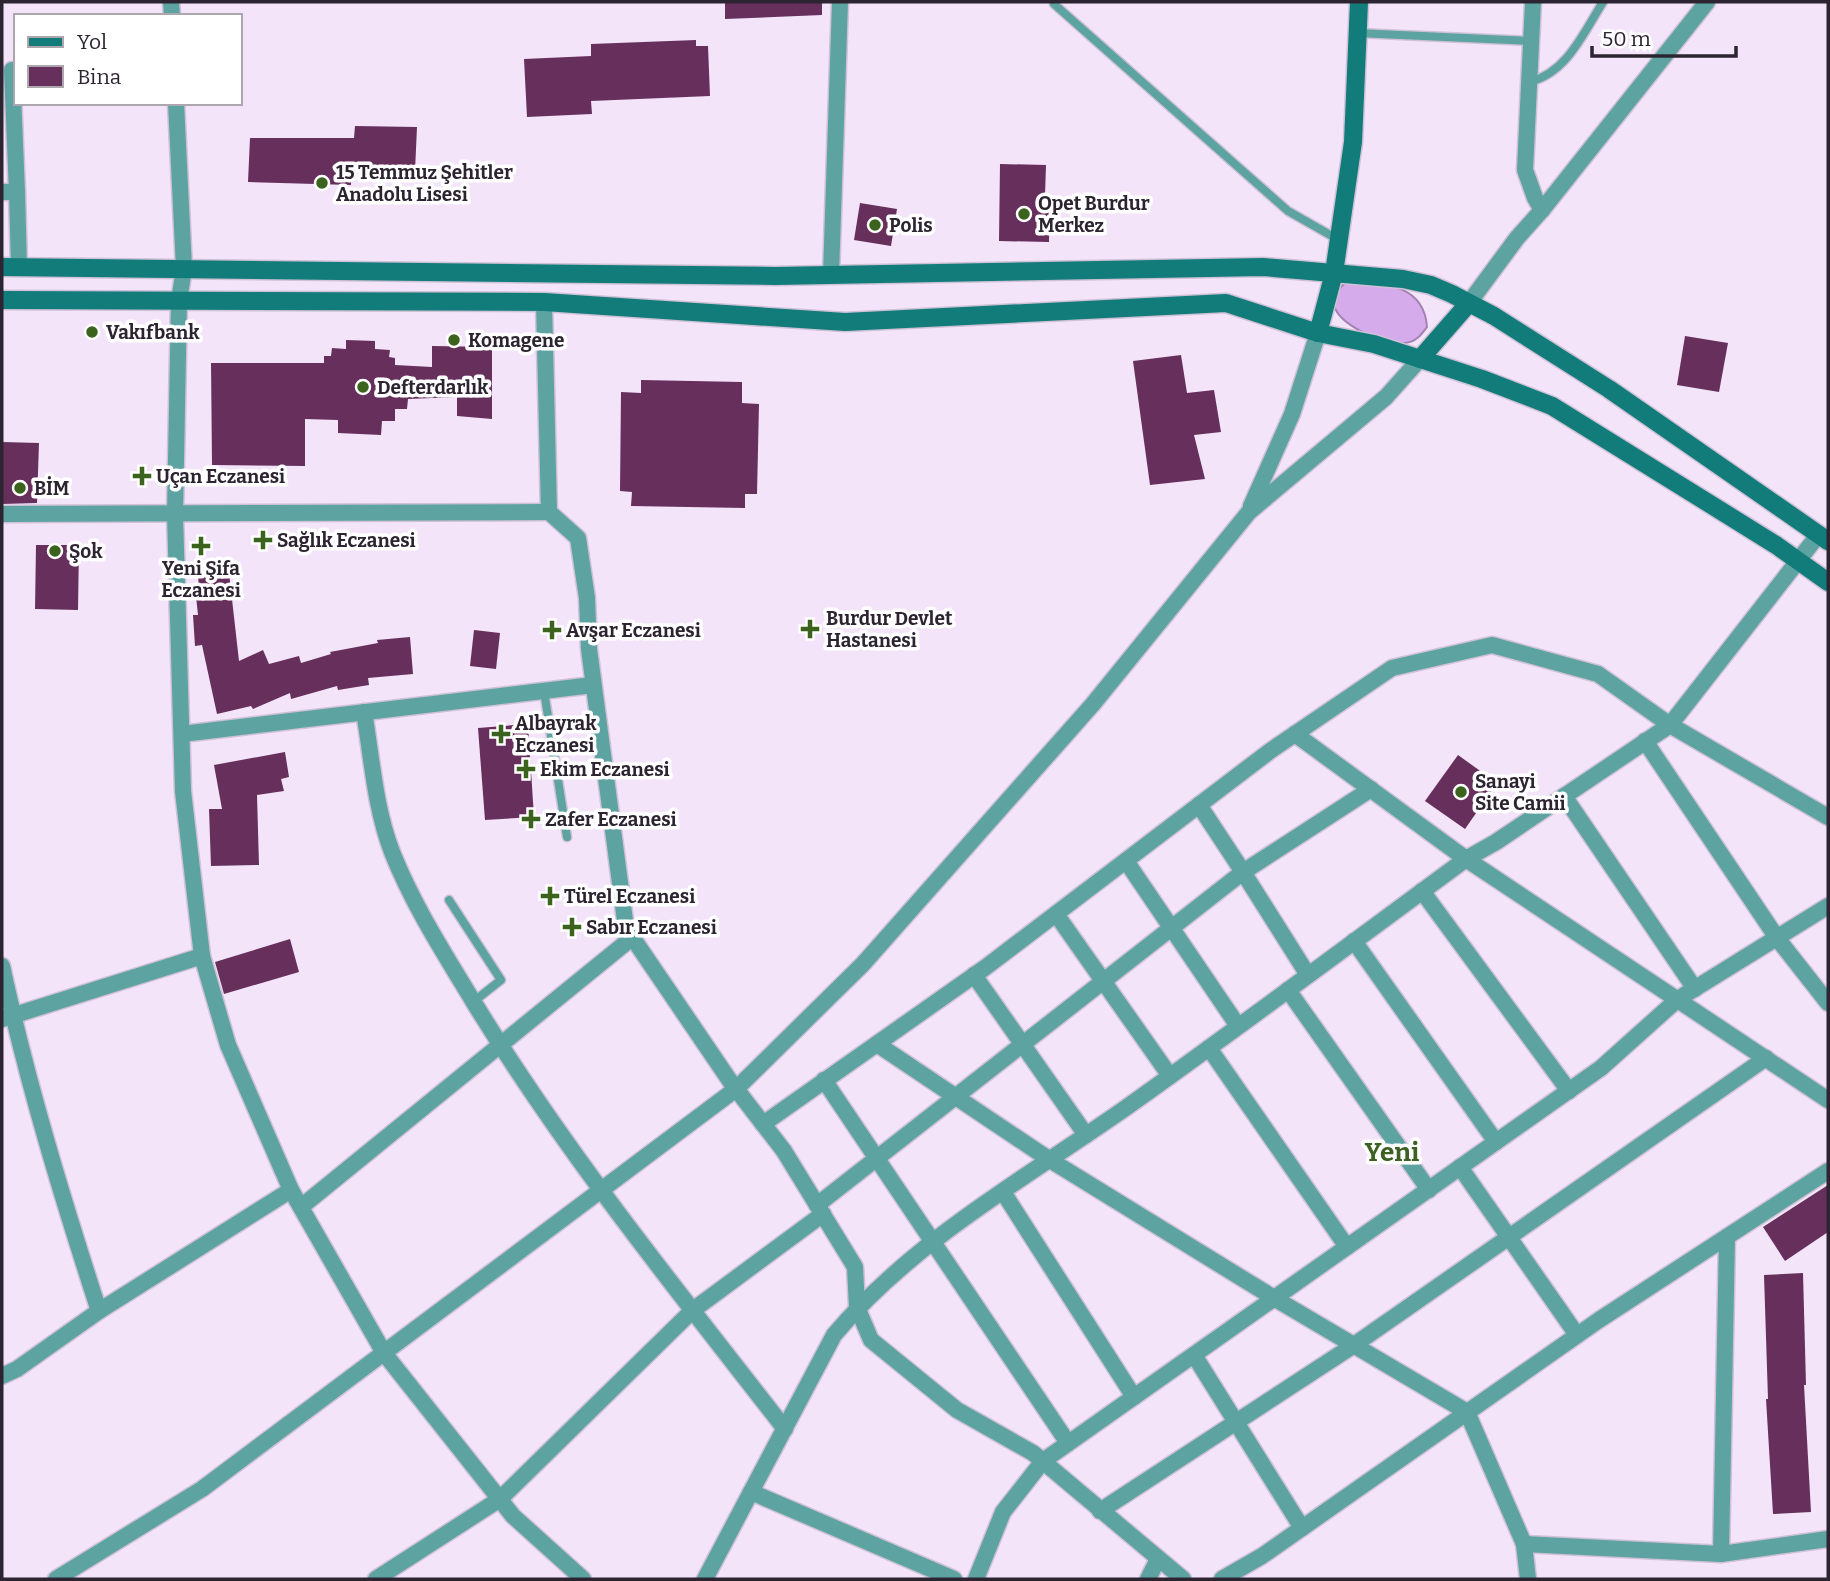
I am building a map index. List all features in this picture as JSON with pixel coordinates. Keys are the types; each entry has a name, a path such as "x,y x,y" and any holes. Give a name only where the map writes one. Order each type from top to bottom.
{"main road":[{"path":"1318,333 1334,273 1353,142 1359,2"},
{"path":"10,267 831,275 1264,267 1404,279 1431,285 1494,316 1825,533"},
{"path":"2,300 544,302 845,322 1226,303 1318,333 1374,344 1552,406 1776,545 1828,582"},
{"path":"1420,359 1469,303"}],"street":[{"path":"831,275 840,2"},
{"path":"1533,2 1525,170 1542,210"},
{"path":"1469,303 1517,238 1707,2"},
{"path":"10,70 10,267"},
{"path":"176,105 184,268 179,301 175,514 183,791 202,956 228,1045 291,1190 384,1353 513,1516 583,1579"},
{"path":"544,302 549,512"},
{"path":"1249,512 1292,414 1318,333"},
{"path":"56,1579 202,1489 736,1089 863,964 1093,704 1249,512 1386,397 1420,359"},
{"path":"2,514 549,512 578,538 587,598 593,685 626,928 736,1089 784,1151 855,1267 857,1307 871,1340 957,1410 1033,1453 1182,1579"},
{"path":"705,1579 834,1335 857,1307 931,1242 1170,1076 1466,859 1496,842 1670,725 1798,561 1825,533"},
{"path":"763,1124 974,975 1295,734 1392,668 1492,646 1598,674 1670,725 1828,817"},
{"path":"182,734 593,685"},
{"path":"364,712 381,818 421,914 500,1046 601,1191 785,1430"},
{"path":"1295,734 1466,859 1828,1100"},
{"path":"1646,741 1777,938 1828,1003"},
{"path":"376,1579 500,1499 693,1310 820,1210 877,1159 1244,872 1371,789"},
{"path":"1564,796 1695,989"},
{"path":"1199,805 1308,975"},
{"path":"1126,861 1238,1026"},
{"path":"1422,891 1569,1091"},
{"path":"976,1579 1003,1512 1043,1461 1601,1068 1678,999 1828,906"},
{"path":"1056,914 1170,1076"},
{"path":"301,1207 633,937"},
{"path":"1354,941 1496,1142"},
{"path":"7,1017 202,956"},
{"path":"2,966 7,1017 99,1311"},
{"path":"974,975 1086,1135"},
{"path":"1288,990 1429,1190"},
{"path":"877,1044 1050,1160 1468,1412 1524,1544 1528,1579"},
{"path":"1209,1048 1347,1247"},
{"path":"1100,1511 1354,1345 1766,1058"},
{"path":"824,1080 1068,1443"},
{"path":"1460,1167 1577,1335"},
{"path":"1222,1579 1262,1556 1577,1335 1828,1171"},
{"path":"2,1376 17,1369 99,1311 291,1190"},
{"path":"1003,1192 1134,1397"},
{"path":"1721,1554 1727,1237"},
{"path":"1194,1355 1302,1528"},
{"path":"751,1492 954,1579"},
{"path":"1524,1544 1721,1554 1828,1539"},
{"path":"1147,1579 1158,1559"}],"lane":[{"path":"1529,82 1552,74 1565,61 1603,2"},
{"path":"1054,4 1288,211 1339,240"},
{"path":"1357,33 1531,41"},
{"path":"544,691 567,837"},
{"path":"449,900 501,980 473,1002"}],"shaded area":[{"path":"1347,281 1399,288 1418,302 1424,312 1427,327 1415,340 1396,343 1353,327 1338,313 1334,304 1334,294"}],"building":[{"path":"725,2 822,2 822,15 725,19"},
{"path":"696,40 696,46 708,46 710,96 591,101 592,114 527,117 524,59 591,56 591,44"},
{"path":"355,126 417,127 415,171 351,170 351,185 248,182 250,138 354,138"},
{"path":"1000,164 1046,165 1045,195 1050,195 1049,242 999,241"},
{"name":"Polis","path":"860,203 897,209 891,246 854,240"},
{"path":"1685,336 1728,343 1719,392 1677,385"},
{"path":"346,340 375,341 375,349 390,350 389,357 395,358 395,365 432,367 432,346 492,347 492,419 457,416 457,397 408,399 407,409 395,409 395,421 382,421 381,435 338,433 338,420 305,419 305,466 212,465 211,363 324,363 324,356 331,356 332,348 346,349"},
{"path":"1181,355 1187,393 1214,390 1221,432 1194,435 1205,479 1150,485 1133,361"},
{"path":"641,380 742,382 742,403 759,404 757,494 745,494 745,508 631,506 632,492 620,491 621,392 641,393"},
{"path":"2,442 39,443 37,503 2,504"},
{"path":"36,545 79,545 78,610 35,609"},
{"path":"228,564 239,661 263,650 269,664 299,656 301,663 331,654 330,652 378,643 377,640 410,637 413,674 368,678 369,685 338,690 337,686 291,699 290,693 253,709 251,706 217,714 202,645 195,646 193,615 198,615 195,587 199,586 197,567"},
{"path":"474,630 500,633 496,669 470,666"},
{"path":"528,724 534,817 485,820 478,728"},
{"path":"285,752 289,777 281,779 284,791 257,795 259,865 211,866 209,809 222,809 214,765"},
{"name":"Sanayi Site Camii","path":"1458,755 1497,783 1465,829 1425,801"},
{"path":"290,939 299,972 224,994 215,962"},
{"path":"1828,1185 1828,1232 1785,1261 1763,1227"},
{"path":"1803,1273 1804,1385 1811,1512 1773,1514 1766,1399 1764,1275"}],"place":[{"name":"15 Temmuz Şehitler Anadolu Lisesi","path":"322,183"},
{"name":"Opet Burdur Merkez","path":"1024,214"},
{"name":"Polis","path":"875,225"},
{"name":"Vakıfbank","path":"92,332"},
{"name":"Komagene","path":"454,340"},
{"name":"Defterdarlık","path":"363,387"},
{"name":"Uçan Eczanesi","path":"142,476"},
{"name":"BİM","path":"20,488"},
{"name":"Sağlık Eczanesi","path":"263,540"},
{"name":"Yeni Şifa Eczanesi","path":"201,546"},
{"name":"Şok","path":"55,551"},
{"name":"Burdur Devlet Hastanesi","path":"810,629"},
{"name":"Avşar Eczanesi","path":"552,630"},
{"name":"Albayrak Eczanesi","path":"501,734"},
{"name":"Ekim Eczanesi","path":"526,769"},
{"name":"Sanayi Site Camii","path":"1461,792"},
{"name":"Zafer Eczanesi","path":"531,819"},
{"name":"Türel Eczanesi","path":"550,896"},
{"name":"Sabır Eczanesi","path":"572,927"}],"district":[{"name":"Yeni","path":"1392,1152"}]}
